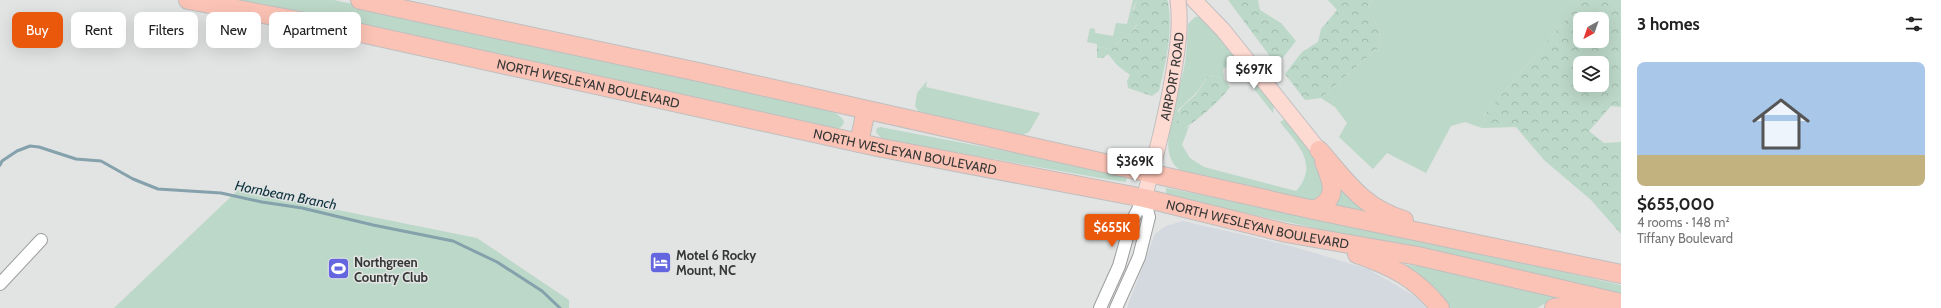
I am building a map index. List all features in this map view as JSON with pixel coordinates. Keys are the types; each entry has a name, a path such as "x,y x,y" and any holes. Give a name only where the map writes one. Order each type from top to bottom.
{"highway":[{"name":"NORTH WESLEYAN BOULEVARD","path":"194,0 338,28 859,142 1144,198 1278,231 1418,256 1618,302"},
{"name":"NORTH WESLEYAN BOULEVARD","path":"360,0 866,110 1314,210 1621,274"},
{"path":"859,142 866,110"},
{"path":"1314,210 1322,207 1329,200 1332,192 1332,182 1320,150"},
{"path":"1320,150 1354,190 1371,206 1388,215 1493,248"},
{"path":"1301,235 1384,263 1402,273 1423,290 1440,308"},
{"path":"1554,308 1577,304 1618,302"}],"main road":[{"name":"AIRPORT ROAD","path":"1144,198 1164,123 1177,50 1180,18 1178,0"},
{"path":"1194,0 1202,10 1205,6 1320,150"}],"street":[{"path":"1100,308 1119,266 1131,223 1144,198"},
{"path":"1116,308 1139,257 1149,217 1144,198"},
{"path":"0,284 41,240"}],"shaded area":[{"path":"1183,221 1291,246 1368,269 1418,298 1426,308 1127,308 1155,234 1166,226"}],"green space":[{"path":"239,0 334,0 815,106 827,109 838,115 844,121 842,126 832,130 361,27 361,12 294,12"},
{"path":"1133,0 1138,0 1133,8 1137,24 1129,35 1120,40 1111,50 1103,47 1097,48 1097,44 1087,42 1090,28 1095,29 1095,33 1113,36 1116,23 1127,24"},
{"path":"1138,0 1167,0 1168,2 1170,25 1166,58 1159,91 1152,96 1128,88 1127,81 1130,75 1117,65 1108,54 1103,58 1097,58 1097,48 1103,47 1111,50 1120,40 1129,35 1137,25 1133,12"},
{"path":"1228,0 1258,0 1260,10 1281,23 1296,41 1281,60 1272,59"},
{"path":"1328,0 1372,0 1368,6 1379,31 1382,44 1321,98 1305,100 1285,74 1302,52 1318,42 1321,29 1337,10"},
{"path":"1372,0 1579,0 1578,5 1485,114 1482,128 1465,122 1451,126 1426,173 1387,153 1373,169 1339,137 1347,123 1335,107 1321,98 1382,44 1379,31 1368,6"},
{"path":"1579,0 1621,0 1621,107 1611,106 1589,131 1604,143 1621,142 1621,234 1591,200 1544,160 1516,127 1482,128 1485,114 1578,5"},
{"path":"1202,16 1274,104 1273,113 1233,62 1223,69 1224,79 1216,76 1207,77 1198,91 1178,110 1179,131 1189,126 1182,145 1190,158 1204,167 1296,191 1303,181 1306,172 1306,163 1299,146 1280,122 1284,120 1294,128 1324,175 1323,191 1311,203 1184,172 1176,167 1172,161 1168,139 1185,63 1188,24 1195,17"},
{"path":"1216,76 1224,79 1230,87 1206,112 1179,131 1177,117 1180,109 1197,93 1207,77"},
{"path":"927,81 926,87 1040,113 1029,132 1018,137 919,112 915,106 917,93"},
{"path":"880,127 1114,172 1127,178 1126,182 1117,181 882,139 876,132 877,128"},
{"path":"1166,188 1313,216 1621,285 1621,294 1181,199 1166,194"},
{"path":"1340,188 1384,219 1331,206 1340,196"},
{"name":"Northgreen Country Club","path":"238,190 477,238 569,300 569,308 114,308"},
{"path":"1400,264 1435,268 1575,297 1544,304 1537,308 1445,308"}],"waterway":[{"name":"Hornbeam Branch","path":"0,165 2,161 17,151 30,146 39,147 76,159 101,161 133,179 158,189 221,193 262,202 302,208 373,225 453,241 497,262 542,291 560,308"}],"place":[{"name":"Motel 6 Rocky Mount, NC","path":"660,262"},
{"name":"Northgreen Country Club","path":"339,269"}]}
